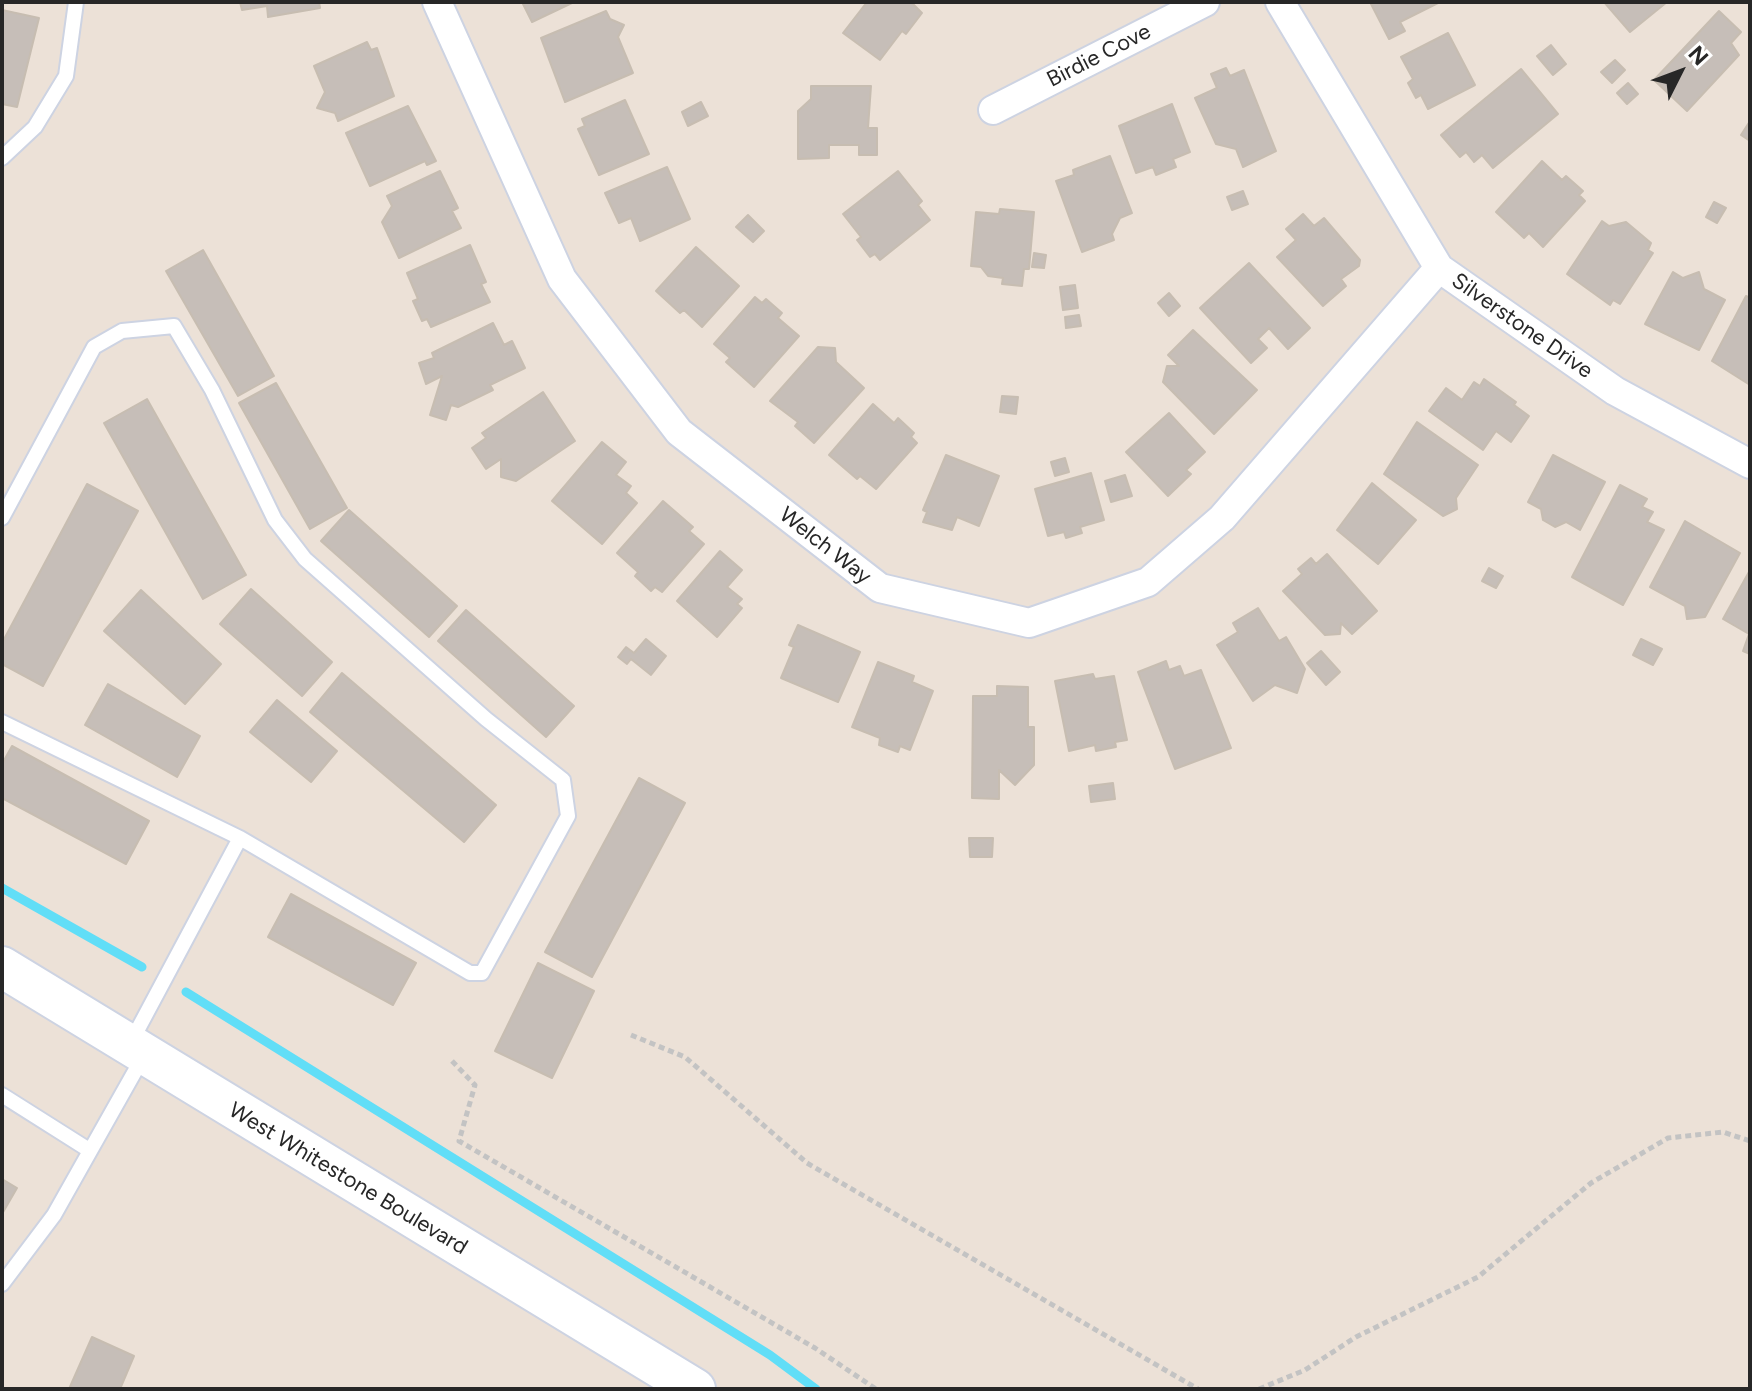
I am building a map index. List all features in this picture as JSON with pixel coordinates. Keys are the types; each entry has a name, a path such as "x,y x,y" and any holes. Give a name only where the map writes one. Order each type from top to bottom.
{"main road":[{"name":"West Whitestone Boulevard","path":"4,973 138,1049 695,1389"}],"street":[{"name":"Welch Way","path":"437,2 562,279 679,432 880,588 1029,623 1148,582 1222,518 1439,268"},
{"name":"Birdie Cove","path":"993,110 1205,2"},
{"name":"Silverstone Drive","path":"1280,2 1439,268 1615,391 1750,464"}],"lane":[{"path":"2,158 35,127 66,76 76,2"},
{"path":"2,518 94,347 122,331 174,326 212,390 275,520 305,559 486,719 563,780 568,816 482,973 470,973 240,838 2,722"},
{"path":"2,1284 54,1215 89,1150 240,838"},
{"path":"2,1095 89,1150"}],"path":[{"path":"631,1035 685,1057 807,1163 1198,1389"},
{"path":"452,1061 475,1085 459,1141 815,1348 876,1389"},
{"path":"1259,1389 1305,1370 1356,1337 1478,1277 1591,1183 1668,1138 1723,1132 1750,1141"}],"building":[{"path":"240,2 319,2 320,8 268,17 267,6 242,10"},
{"path":"522,2 574,2 532,22"},
{"path":"867,2 911,2 922,13 906,34 902,31 880,60 843,33"},
{"path":"1370,2 1438,3 1400,22 1405,31 1389,39"},
{"path":"1604,2 1667,2 1630,32"},
{"path":"2,10 39,18 17,107 2,104"},
{"path":"606,11 610,19 624,25 618,37 633,73 565,102 541,38"},
{"path":"1719,11 1741,32 1731,43 1739,55 1687,111 1654,80"},
{"path":"1448,33 1475,85 1428,109 1421,95 1416,98 1408,83 1413,79 1401,57"},
{"path":"367,42 371,50 377,48 394,96 338,121 335,113 317,108 325,92 314,66"},
{"path":"1551,45 1566,64 1553,75 1537,56"},
{"path":"1615,60 1625,70 1612,83 1601,72"},
{"path":"1226,68 1230,76 1244,70 1276,151 1243,167 1236,149 1216,144 1195,98 1217,88 1211,74"},
{"path":"1521,69 1558,114 1493,168 1482,155 1474,162 1466,152 1460,157 1441,135"},
{"path":"1628,83 1638,94 1627,104 1617,93"},
{"path":"811,86 871,86 868,128 877,128 877,155 859,155 859,145 829,145 829,158 798,159 798,111 811,99"},
{"path":"625,100 649,154 599,175 578,129 585,126 582,119"},
{"path":"701,102 708,116 688,126 682,112"},
{"path":"1172,104 1190,152 1173,159 1176,167 1156,175 1153,167 1136,173 1119,126"},
{"path":"408,106 436,161 427,165 425,161 370,186 346,133"},
{"path":"1750,121 1750,141 1741,135"},
{"path":"1110,156 1132,213 1120,218 1112,234 1114,240 1082,252 1056,181 1074,175 1073,170"},
{"path":"1542,161 1562,180 1566,176 1583,191 1579,195 1585,201 1543,247 1529,233 1524,238 1496,212"},
{"path":"667,167 690,219 640,241 631,218 619,223 605,193"},
{"path":"440,171 458,208 452,211 461,228 399,258 382,222 392,206 387,196"},
{"path":"898,171 922,201 918,205 930,220 880,260 875,254 870,257 857,240 861,237 843,214"},
{"path":"1243,191 1248,204 1232,210 1227,197"},
{"path":"1714,202 1726,208 1717,223 1706,217"},
{"path":"1000,209 1034,212 1029,269 1024,269 1022,286 1002,284 1003,278 988,276 981,267 971,266 976,212 999,214"},
{"path":"1303,214 1314,226 1324,218 1360,260 1359,266 1341,279 1346,286 1323,306 1277,257 1296,240 1286,229"},
{"path":"748,215 764,231 753,242 736,227"},
{"path":"1602,221 1609,226 1626,222 1651,243 1648,250 1653,253 1620,304 1613,300 1610,305 1567,274"},
{"path":"470,245 486,282 481,284 490,302 431,327 427,319 422,321 413,301 418,299 407,273"},
{"path":"696,247 739,286 702,327 684,310 680,313 656,291"},
{"path":"203,250 274,376 238,396 166,271"},
{"path":"1034,253 1046,255 1044,268 1032,267"},
{"path":"1249,263 1310,328 1288,349 1269,328 1258,339 1267,348 1251,363 1200,308"},
{"path":"1673,272 1683,278 1699,272 1704,289 1725,300 1699,350 1645,324"},
{"path":"1075,285 1078,308 1063,310 1060,287"},
{"path":"1169,293 1180,306 1169,316 1158,303"},
{"path":"1746,296 1750,298 1750,385 1712,361"},
{"path":"755,297 762,303 766,299 782,313 778,318 799,336 754,387 726,362 730,358 714,344"},
{"path":"1079,315 1081,326 1066,328 1065,317"},
{"path":"493,323 504,345 512,341 525,368 490,385 493,390 458,407 451,405 446,420 430,415 442,376 426,384 419,363 434,358 432,353"},
{"path":"1193,330 1257,390 1214,434 1163,382 1167,366 1179,366 1168,355"},
{"path":"818,347 835,348 836,362 864,388 814,443 795,426 798,422 770,401"},
{"path":"1484,379 1516,402 1514,405 1529,416 1511,442 1496,431 1483,450 1429,411 1446,388 1462,400 1474,382 1480,386"},
{"path":"276,383 347,508 310,529 239,403"},
{"path":"543,392 575,441 516,481 501,477 501,459 486,469 472,448 486,438 482,433"},
{"path":"1002,396 1018,397 1016,414 1000,412"},
{"path":"147,399 246,575 203,599 104,423"},
{"path":"873,404 894,423 898,418 914,433 911,437 917,443 876,489 860,476 857,479 829,455"},
{"path":"1169,413 1205,452 1186,470 1191,474 1168,496 1126,452"},
{"path":"1417,422 1478,465 1456,498 1457,509 1443,516 1384,474"},
{"path":"602,442 626,462 616,475 631,486 626,493 637,503 602,544 552,501"},
{"path":"946,455 999,476 979,526 957,517 952,530 923,522 927,512 923,510"},
{"path":"1553,455 1605,482 1580,530 1566,522 1555,527 1543,520 1541,509 1528,502"},
{"path":"1065,458 1069,472 1055,476 1051,462"},
{"path":"1091,473 1104,520 1080,527 1082,533 1066,538 1064,532 1048,536 1035,489"},
{"path":"1125,475 1132,496 1111,502 1105,481"},
{"path":"1372,483 1416,520 1378,564 1337,530"},
{"path":"87,484 138,511 43,686 2,664 2,643"},
{"path":"1620,485 1647,499 1642,507 1653,512 1647,522 1664,530 1623,605 1572,577"},
{"path":"663,501 693,527 689,531 704,544 662,592 655,587 651,591 635,576 638,572 617,553"},
{"path":"349,510 457,606 429,637 321,541"},
{"path":"1685,521 1740,553 1705,617 1687,619 1685,606 1650,587"},
{"path":"720,551 742,570 727,587 742,599 737,604 742,608 717,637 677,601"},
{"path":"1327,554 1377,611 1352,634 1341,623 1340,634 1325,635 1283,591 1302,574 1298,569 1311,558 1316,564"},
{"path":"1489,568 1503,576 1496,588 1482,581"},
{"path":"1750,570 1750,654 1743,651 1749,634 1723,619"},
{"path":"251,589 332,662 302,696 220,624"},
{"path":"141,590 221,664 185,704 104,631"},
{"path":"1258,608 1279,641 1286,637 1305,669 1297,693 1275,685 1253,701 1217,645 1238,632 1233,623"},
{"path":"466,610 574,706 546,737 438,641"},
{"path":"798,625 860,652 838,702 781,678 794,647 789,645"},
{"path":"646,639 666,656 651,675 631,659 627,664 618,657 626,647 634,653"},
{"path":"1641,639 1662,649 1653,665 1633,655"},
{"path":"1321,651 1340,672 1326,685 1307,663"},
{"path":"1166,661 1169,670 1180,666 1184,676 1201,670 1231,748 1175,769 1138,672"},
{"path":"878,662 914,676 912,682 933,691 910,750 900,746 898,752 879,745 880,738 852,727"},
{"path":"342,673 496,805 464,842 310,712"},
{"path":"1093,674 1095,679 1114,676 1127,740 1115,742 1116,747 1096,751 1095,745 1069,751 1055,681"},
{"path":"108,684 200,736 177,777 85,725"},
{"path":"997,686 1028,687 1028,727 1034,727 1034,765 1015,785 999,770 999,799 972,798 973,696 997,696"},
{"path":"277,700 337,751 311,782 250,732"},
{"path":"12,746 149,821 126,864 2,798 2,764"},
{"path":"639,778 685,803 592,977 545,952"},
{"path":"1113,783 1115,799 1091,802 1089,786"},
{"path":"969,838 993,838 992,857 970,857"},
{"path":"291,894 416,963 393,1005 268,937"},
{"path":"538,963 594,991 552,1078 495,1051"},
{"path":"2,1179 17,1188 2,1214"},
{"path":"92,1337 134,1356 120,1389 69,1389"}],"waterway":[{"path":"2,888 142,967"},
{"path":"186,992 770,1355 816,1389"}]}
